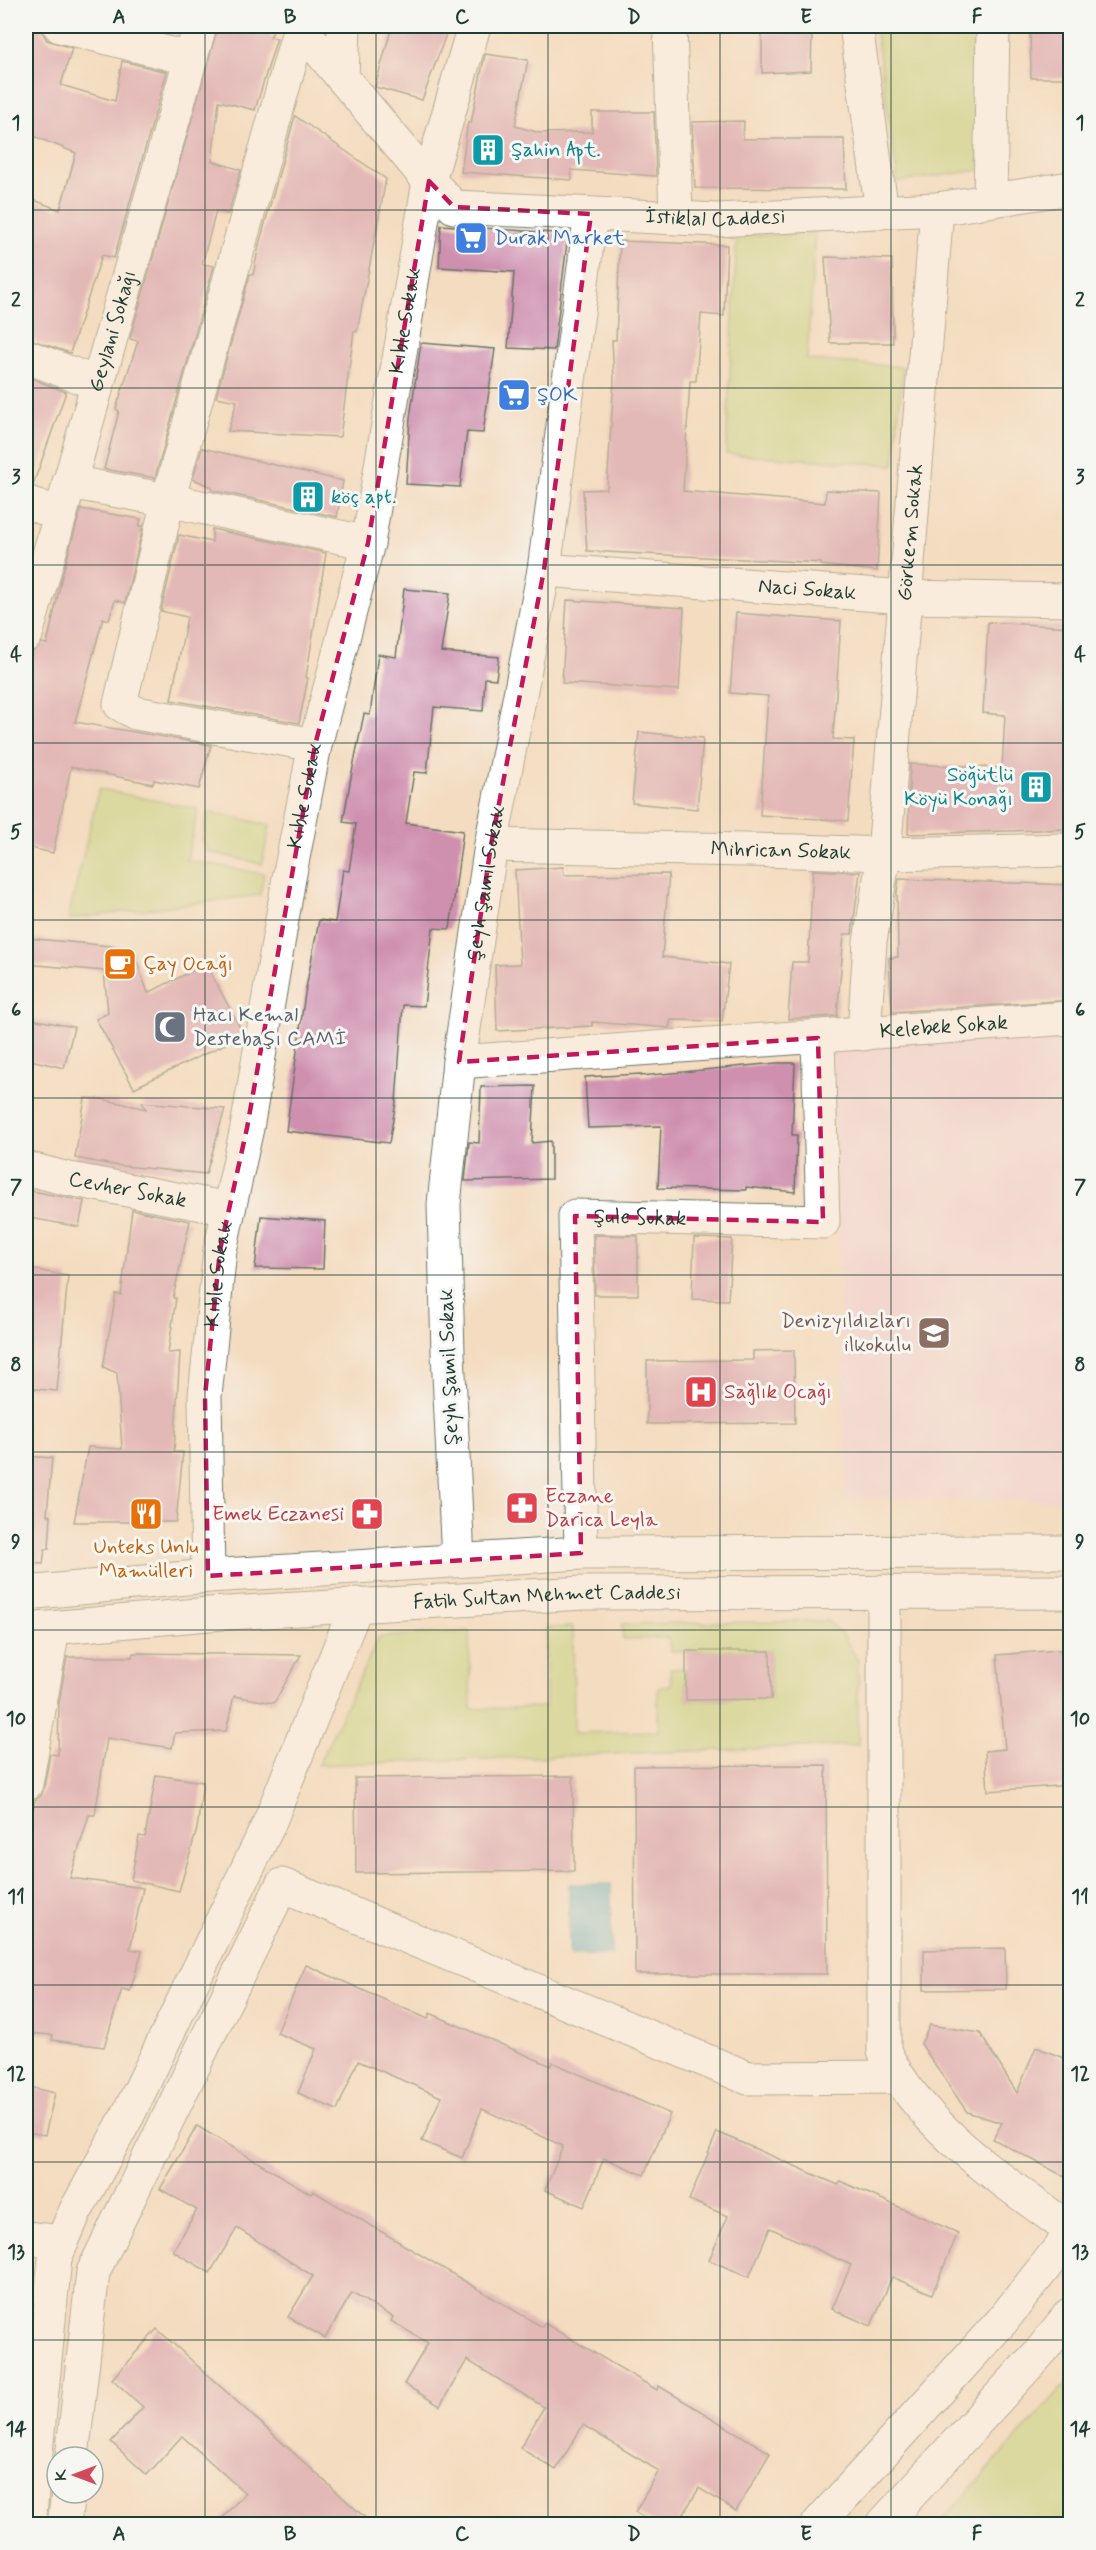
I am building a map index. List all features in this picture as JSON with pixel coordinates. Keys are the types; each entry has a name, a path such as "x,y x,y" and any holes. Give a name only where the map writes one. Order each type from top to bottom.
{"street":[{"path":"60,26 191,59"},
{"name":"Geylani Sokağı","path":"26,635 200,26"},
{"path":"299,26 168,500 120,704 136,713 315,745"},
{"name":"İstiklal Caddesi","path":"299,26 429,181 454,207 717,220 937,209 1071,188"},
{"path":"342,77 344,26"},
{"name":"Kıble Sokak","path":"208,1576 205,1396 220,1250 247,1128 289,878 315,745 368,543 429,181 474,26"},
{"path":"670,26 676,217"},
{"path":"856,26 882,212"},
{"path":"990,200 993,26"},
{"name":"Görkem Sokak","path":"884,854 937,209"},
{"name":"Şeyh Şamil Sokak","path":"458,1560 444,1204 459,1062 491,845 544,570 591,214"},
{"path":"26,356 98,384"},
{"path":"69,482 168,500 368,543"},
{"path":"26,502 60,514"},
{"name":"Naci Sokak","path":"544,570 904,597 1071,600"},
{"name":"Mihrican Sokak","path":"491,845 884,854 1071,850"},
{"path":"864,1034 870,942 884,854"},
{"name":"Kelebek Sokak","path":"459,1062 818,1038 1071,1018"},
{"name":"Şule Sokak","path":"581,1553 575,1216 823,1222 818,1038"},
{"name":"Cevher Sokak","path":"26,1168 64,1178 229,1209"},
{"name":"Fatih Sultan Mehmet Caddesi","path":"26,1593 208,1576 581,1553 1071,1552"},
{"path":"818,2524 1002,2321 1071,2232 965,2152 897,2077 884,2051 884,1591"},
{"name":"Fatih Sultan Mehmet Caddesi","path":"39,1630 209,1614 583,1593 1071,1592"},
{"path":"29,2524 55,2258 75,2212 128,2115 268,1826 357,1604"},
{"path":"26,1784 39,1630"},
{"path":"73,2445 93,2272 282,1886 748,2078 897,2077"},
{"path":"26,2238 62,2242"},
{"path":"883,2524 1041,2351 1071,2314"},
{"path":"64,2524 66,2505"}],"highlighted area":[{"path":"429,181 454,207 591,214 544,570 491,845 459,1062 818,1038 823,1222 575,1216 581,1553 208,1576 205,1396 220,1250 247,1128 315,745 368,543"}],"shaded area":[{"path":"1070,1034 1070,1501 846,1497 833,1049"}],"green space":[{"path":"875,26 980,26 979,170 898,182"},
{"path":"815,233 807,360 903,367 894,465 726,454 737,236"},
{"path":"99,789 198,809 187,860 264,874 260,895 68,919"},
{"path":"208,812 270,825 262,864 209,852 202,841"},
{"path":"828,1621 843,1635 858,1661 858,1745 318,1765 379,1637 469,1631 471,1709 546,1707 546,1628 573,1627 574,1733 658,1731 658,1688 671,1686 670,1669 685,1669 687,1700 771,1699 770,1651 670,1651 669,1638 623,1639 622,1624"},
{"path":"1070,2379 1070,2524 939,2524"}],"water":[{"path":"569,1884 611,1884 611,1955 569,1955"}],"building":[{"path":"26,26 42,26 42,32 47,40 72,48 61,85 115,101 122,61 167,72 114,258 102,255 70,353 26,338 26,279 33,241 26,238 26,197 60,210 76,153 26,133"},
{"path":"135,26 163,26 160,32"},
{"path":"218,26 276,26 270,37 277,38 255,110 219,101 212,161 241,170 228,214 216,211 202,264 214,266 155,478 104,469 119,411 116,409 138,341 130,339"},
{"path":"392,26 449,26 422,100 375,87"},
{"path":"1030,26 1071,26 1071,78 1031,78"},
{"path":"762,33 812,33 811,71 762,73"},
{"path":"485,54 528,60 515,126 540,133 592,132 592,112 654,112 656,176 571,170 572,180 461,172 468,122 471,123"},
{"path":"295,116 386,179 357,332 354,331 340,437 228,431 237,401 216,397 250,274 253,275 259,245"},
{"path":"744,121 743,139 844,139 846,189 695,188 692,122"},
{"path":"441,225 568,234 554,350 508,348 514,272 439,267"},
{"path":"620,241 727,245 724,316 701,314 696,381 690,381 683,491 825,503 826,490 881,493 877,571 821,565 821,563 587,551 583,490 607,489 614,379 612,340 616,340"},
{"path":"825,257 892,259 893,343 830,343"},
{"path":"421,343 495,349 483,433 467,432 460,487 406,484 410,418"},
{"path":"26,376 66,392 33,485 26,484"},
{"path":"202,448 343,481 337,517 212,490 212,487 193,479"},
{"path":"81,509 141,519 139,526 143,526 125,603 115,600 109,620 103,618 75,722 211,745 199,789 154,780 153,784 71,767 53,853 26,847 26,681 32,652 42,643 47,644 63,572"},
{"path":"212,529 326,553 306,678 308,678 299,723 171,700 187,617 161,611 179,535 212,542"},
{"path":"404,589 450,593 441,652 499,657 496,679 485,678 483,711 434,707 427,773 414,772 406,823 463,831 450,929 433,928 424,1006 403,1005 396,1102 389,1143 286,1131 305,993 319,920 335,922 343,870 349,871 356,824 343,822 351,777 364,714 370,715 378,654 396,657"},
{"path":"567,600 684,608 679,690 562,683"},
{"path":"736,613 841,621 833,739 854,740 848,821 760,815 768,696 730,693"},
{"path":"988,622 1071,627 1071,829 908,834 910,764 1002,768 1005,715 983,713"},
{"path":"639,732 703,738 697,809 632,803"},
{"path":"563,867 564,875 669,874 662,957 729,964 722,1021 671,1020 669,1028 592,1022 592,1026 497,1031 495,965 520,964 515,870"},
{"path":"813,870 860,872 852,934 844,934 837,1016 788,1019 792,962 808,962"},
{"path":"899,879 1071,885 1071,1000 892,1012 889,958 898,957 897,892"},
{"name":"Hacı Kemal Destebaşı CAMİ","path":"26,938 132,948 148,993 206,964 244,1035 134,1088 96,1019 108,1013 104,971 26,964"},
{"path":"26,1018 74,1027 64,1068 26,1059"},
{"path":"795,1063 792,1135 797,1135 795,1192 746,1187 746,1190 658,1188 661,1126 588,1128 585,1077 641,1074 641,1076"},
{"path":"535,1086 532,1143 551,1141 551,1179 465,1181 469,1142 479,1143 481,1087"},
{"path":"85,1098 102,1099 146,1109 142,1102 225,1109 206,1174 113,1165 75,1158"},
{"path":"32,1191 84,1201 79,1227 30,1218"},
{"path":"132,1210 190,1221 173,1298 176,1298 168,1353 180,1352 174,1452 183,1452 176,1522 74,1522 88,1447 122,1449 117,1373 103,1367 116,1294 121,1295"},
{"path":"261,1216 325,1221 323,1269 255,1268"},
{"path":"594,1235 638,1236 638,1295 595,1295"},
{"path":"694,1238 732,1239 728,1300 692,1299"},
{"path":"26,1268 68,1276 57,1391 26,1388"},
{"name":"Sağlık Ocağı","path":"794,1350 795,1423 647,1424 647,1361 753,1360 753,1351"},
{"path":"26,1456 52,1458 47,1515 51,1516 49,1549 45,1549 43,1564 26,1563"},
{"path":"1071,1649 1071,1785 988,1791 985,1751 1005,1749 997,1655"},
{"path":"686,1651 770,1651 771,1699 686,1700"},
{"path":"133,1653 301,1655 274,1703 234,1696 226,1731 175,1733 172,1748 107,1738 95,1815 89,1815 70,1878 143,1888 130,1949 142,1951 130,1991 122,1989 104,2047 52,2040 53,2035 26,2033 26,1848 35,1800 41,1796 44,1788 50,1754 58,1755 59,1703 67,1657 132,1657"},
{"path":"826,1765 827,1974 635,1974 634,1766"},
{"path":"156,1775 203,1782 197,1829 179,1891 131,1880 139,1836 145,1837"},
{"path":"573,1776 574,1871 356,1873 355,1778"},
{"path":"1005,1948 1006,1989 924,1990 924,1950"},
{"path":"306,1965 428,2019 430,2013 551,2066 552,2062 670,2114 644,2175 604,2158 584,2207 545,2190 563,2146 482,2109 462,2158 422,2141 441,2097 358,2061 337,2110 298,2093 316,2049 277,2033"},
{"path":"930,2025 980,2033 1017,2093 1036,2047 1071,2061 1071,2180 993,2139 1002,2123 967,2112 921,2044"},
{"path":"26,2086 55,2093 45,2135 26,2132"},
{"path":"197,2126 311,2194 313,2191 542,2327 544,2323 657,2390 659,2386 770,2453 736,2511 699,2488 677,2524 656,2524 635,2512 659,2471 583,2425 556,2470 520,2448 544,2407 467,2360 440,2406 404,2384 428,2343 391,2321 393,2317 352,2293 325,2338 288,2317 313,2276 237,2228 210,2273 173,2251 197,2210 160,2189"},
{"path":"717,2132 838,2185 840,2181 958,2233 932,2294 892,2277 871,2326 832,2309 851,2265 770,2228 749,2277 709,2260 728,2216 689,2200"},
{"path":"157,2329 372,2524 217,2524 245,2493 182,2436 147,2475 111,2442 143,2407 112,2379"}],"place":[{"name":"Şahin Apt.","path":"488,150"},
{"name":"Durak Market","path":"471,238"},
{"name":"ŞOK","path":"514,395"},
{"name":"köç apt.","path":"308,497"},
{"name":"Söğütlü Köyü Konağı","path":"1036,787"},
{"name":"Çay Ocağı","path":"120,964"},
{"name":"Hacı Kemal Destebaşı CAMİ","path":"170,1027"},
{"name":"Denizyıldızları ilkokulu","path":"934,1333"},
{"name":"Sağlık Ocağı","path":"701,1392"},
{"name":"Eczane Darıca Leyla","path":"522,1508"},
{"name":"Unteks Unlu Mamülleri","path":"146,1514"},
{"name":"Emek Eczanesi","path":"367,1514"}]}
